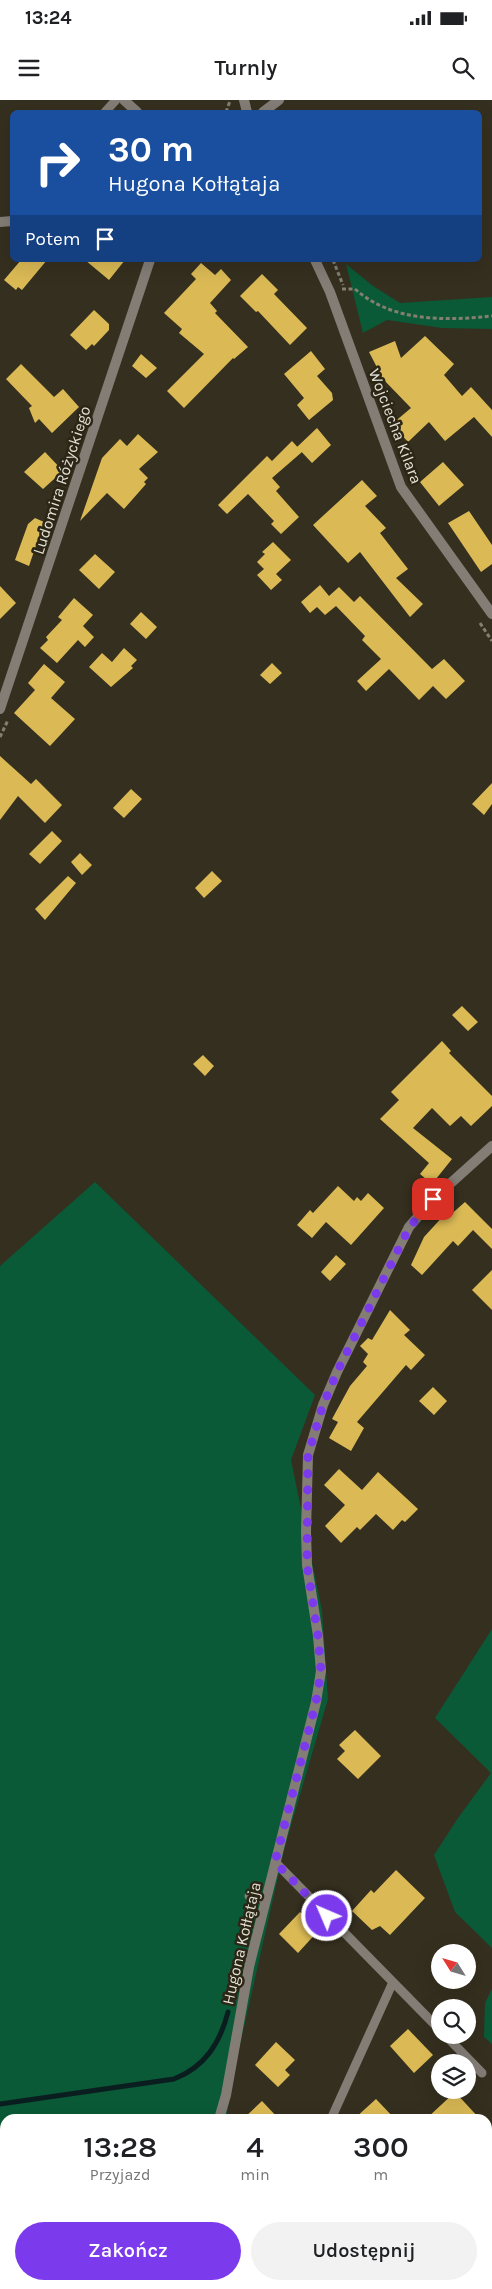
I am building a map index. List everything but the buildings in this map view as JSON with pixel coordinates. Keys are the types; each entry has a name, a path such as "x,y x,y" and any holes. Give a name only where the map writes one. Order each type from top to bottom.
{"street":[{"path":"266,110 279,100"},
{"name":"Ludomira Różyckiego","path":"0,709 149,262"},
{"name":"Wojciecha Kilara","path":"316,262 330,292 401,487 492,614"},
{"name":"Hugona Kołłątaja","path":"220,2114 226,2094 249,1967 316,1702 321,1671 318,1636 307,1565 308,1455 323,1405 337,1372 409,1228 433,1199 492,1146"}],"lane":[{"path":"107,110 116,100"},
{"path":"275,1862 431,2021"},
{"path":"249,1896 266,1899"},
{"path":"333,2114 393,1982"},
{"path":"454,2044 482,2073"}],"path":[{"path":"334,262 347,296"},
{"path":"330,292 355,289 364,297 390,310 414,316 461,319 492,316"}],"green space":[{"path":"346,264 373,286 400,303 492,297 492,329 442,328 387,320 363,333"},
{"path":"95,1182 315,1395 291,1460 322,1611 328,1699 285,1846 234,2071 227,2114 0,2114 0,1266"},
{"path":"492,1629 492,1948 455,1912 434,1855 491,1773 435,1718"},
{"path":"492,1989 492,2044 484,2037 485,2003"}],"waterway":[{"path":"0,2104 174,2079 194,2068 210,2053 221,2034 228,2012"}],"route":[{"path":"327,1916 275,1862 316,1702 321,1671 318,1636 307,1565 308,1455 323,1405 337,1372 409,1228 433,1199"}]}
